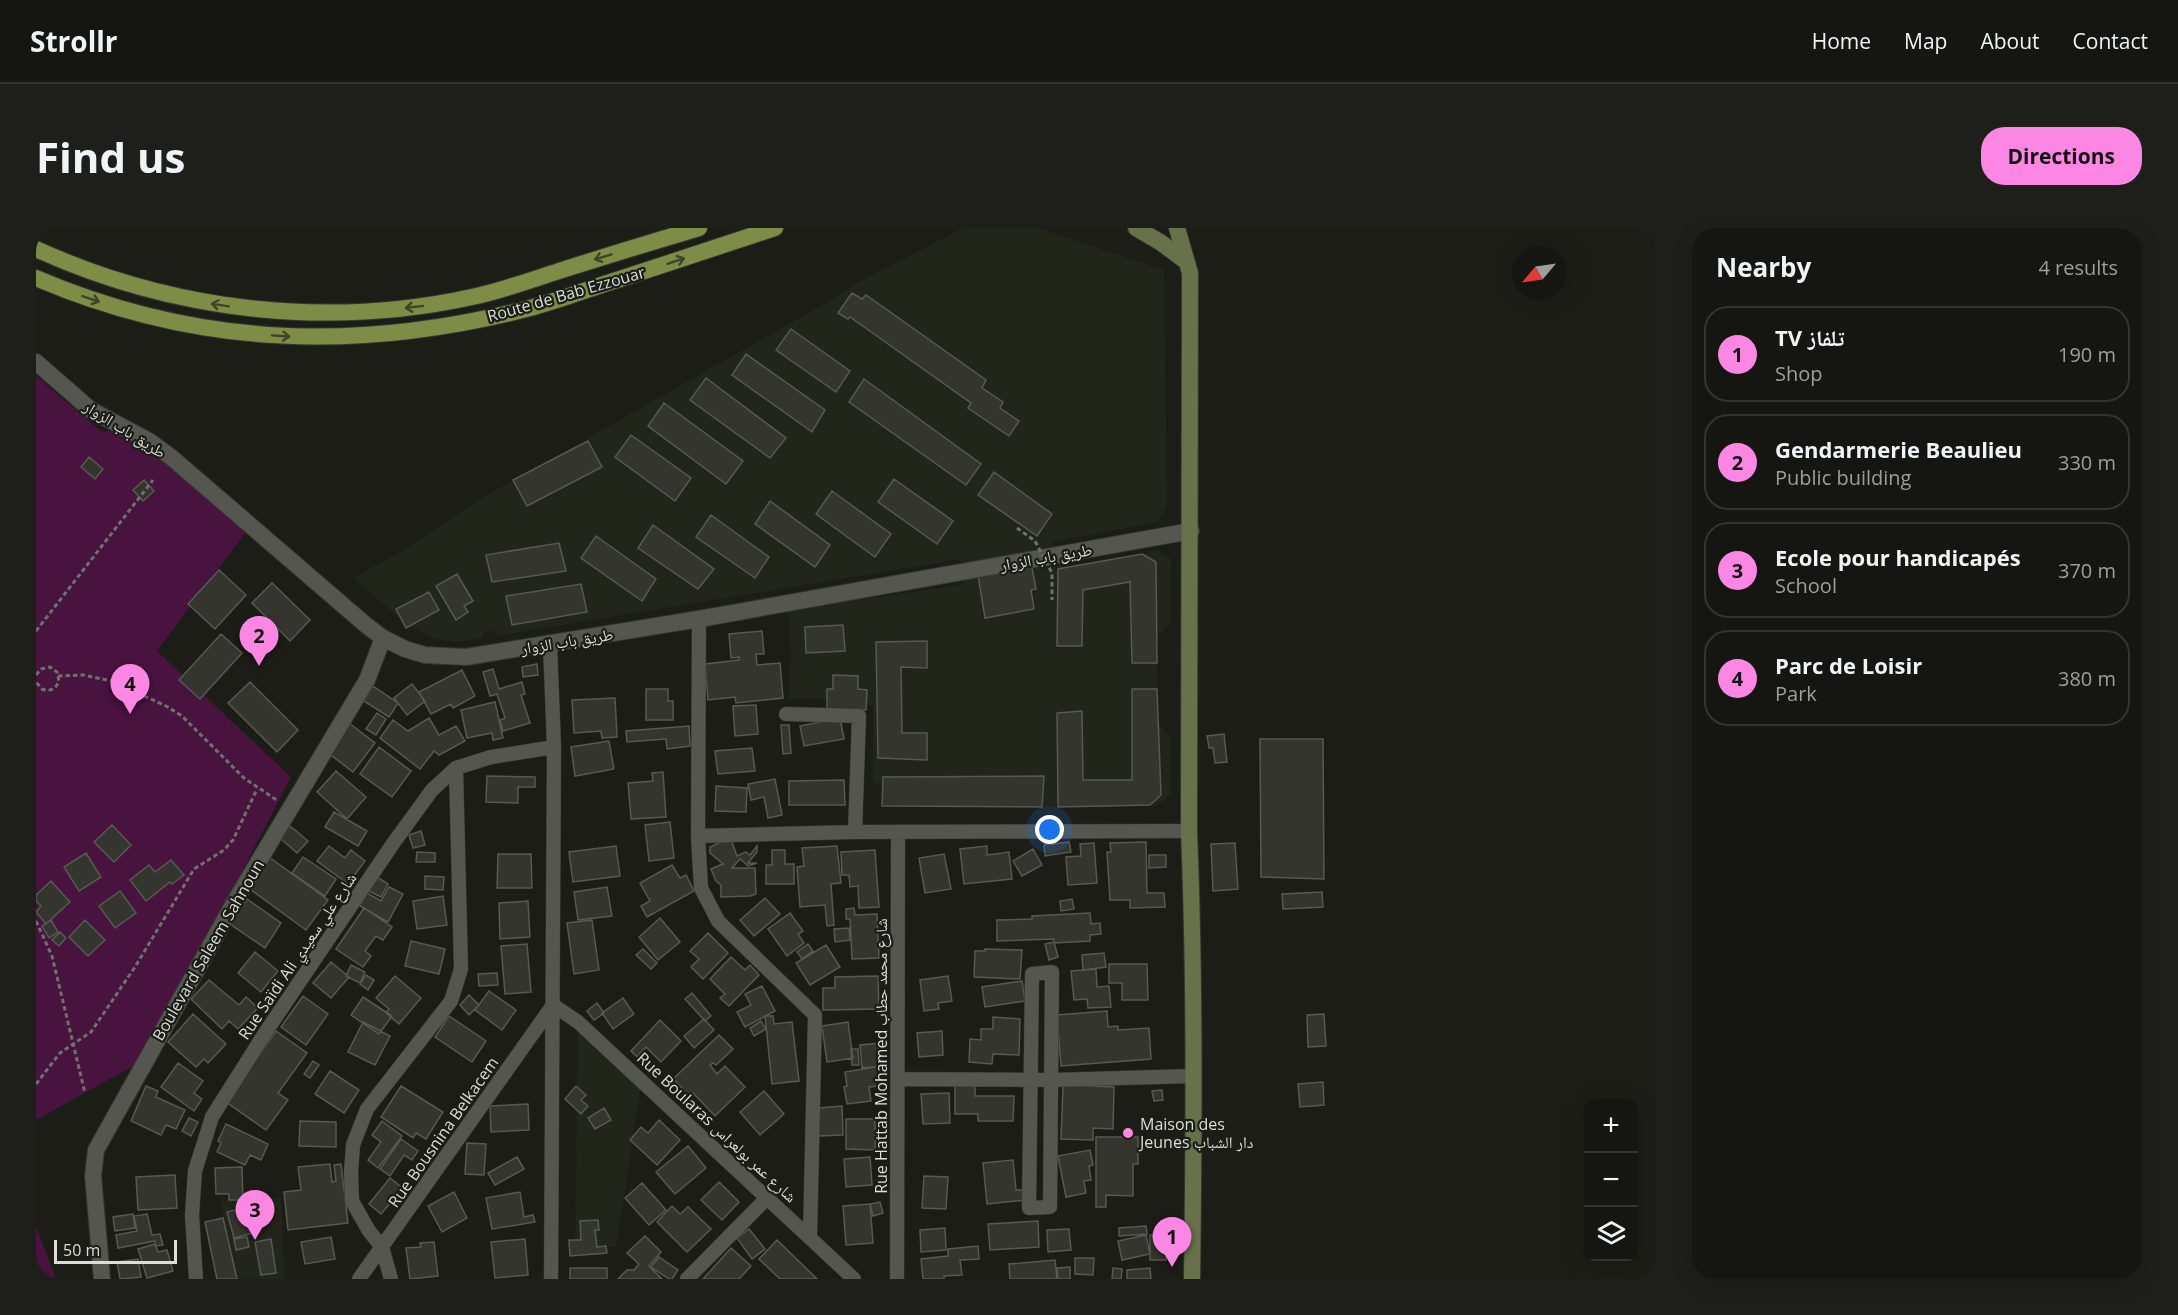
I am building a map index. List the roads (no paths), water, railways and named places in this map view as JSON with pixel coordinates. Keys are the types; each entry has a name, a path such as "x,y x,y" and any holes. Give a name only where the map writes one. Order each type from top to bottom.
{"main road":[{"name":"Route de Bab Ezzouar","path":"36,249 96,274 152,291 232,306 290,312 359,312 428,305 474,297 699,228"},
{"name":"Route de Bab Ezzouar","path":"36,278 108,305 153,318 211,329 292,337 339,337 432,328 535,307 775,228"},
{"path":"1136,228 1188,262"},
{"path":"1177,228 1190,273 1189,831 1192,904 1192,1279"},
{"path":"570,267 569,284 576,294"},
{"path":"535,307 540,295 540,277"}],"street":[{"name":"طريق باب الزوار","path":"36,362 91,410 149,441 171,457 383,638 405,649 425,655 466,657 550,644 1191,531"},
{"path":"699,619 698,836 701,888 718,921 815,1015 810,1238"},
{"name":"Boulevard Saleem Sahnoun","path":"102,1279 93,1176 96,1150 238,896 368,680 383,638"},
{"path":"550,644 554,747 551,1279"},
{"path":"786,714 859,716 855,832"},
{"name":"Rue Saïdi Ali شارع علي سعيدي","path":"196,1279 192,1215 195,1171 212,1117 265,1033 392,845 432,790 456,768 491,758 554,747"},
{"path":"391,1279 382,1247 369,1231 352,1201 353,1145 368,1109 451,1001 461,969 456,768"},
{"path":"698,836 855,832 1189,831"},
{"name":"Rue Hattab Mohamed شارع محمد حطاب","path":"897,1279 898,832"},
{"path":"1052,972 1052,1080 1050,1207 1029,1208 1032,974 1052,972"},
{"name":"Rue Boularas شارع عمر بولعراس","path":"553,1005 578,1022 854,1279"},
{"name":"Rue Bousnina Belkacem","path":"359,1279 553,1005"},
{"path":"898,1079 1052,1080 1192,1076"},
{"path":"687,1279 768,1197"}],"place":[{"name":"Gendarmerie Beaulieu","path":"259,666"},
{"name":"Parc de Loisir","path":"130,714"},
{"name":"Maison des Jeunes دار الشباب","path":"1128,1133"},
{"name":"Ecole pour handicapés","path":"255,1240"},
{"name":"TV تلفاز","path":"1172,1267"}]}
